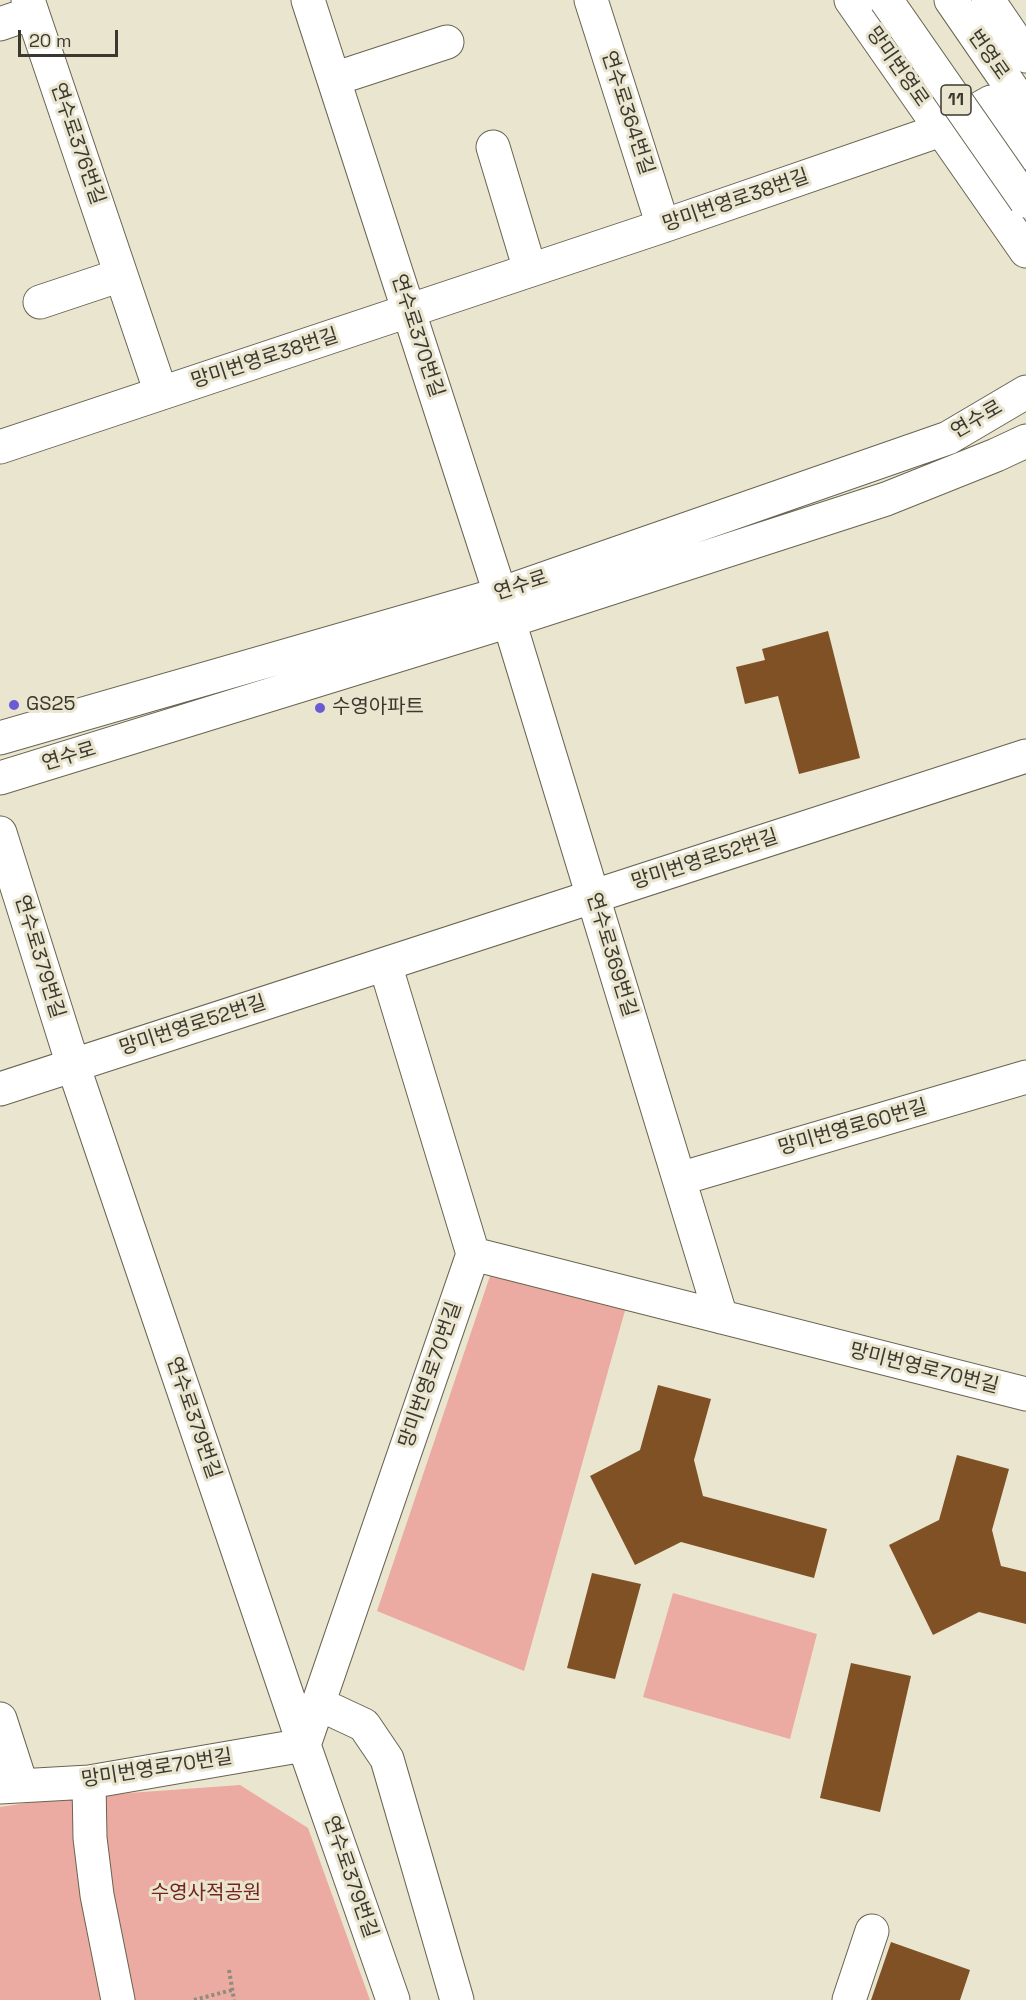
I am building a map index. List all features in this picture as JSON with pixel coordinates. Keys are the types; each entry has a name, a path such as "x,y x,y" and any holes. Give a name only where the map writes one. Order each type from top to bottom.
{"main road":[{"name":"연수로370번길","path":"308,0 505,607"},
{"name":"연수로364번길","path":"591,0 663,226"},
{"name":"망미번영로","path":"851,0 1026,251"},
{"name":"11","path":"886,0 1026,201"},
{"name":"번영로","path":"951,0 1026,109"},
{"path":"988,0 1023,44"},
{"name":"연수로376번길","path":"0,24 30,6 161,393"},
{"path":"333,79 447,42"},
{"name":"망미번영로38번길","path":"0,447 663,226 941,130 991,102 1026,153"},
{"path":"493,147 530,270"},
{"path":"40,302 121,275"},
{"name":"연수로","path":"0,778 505,607 948,438 1026,392"},
{"name":"연수로","path":"0,738 505,607 886,499 1011,456 1026,441"},
{"name":"연수로369번길","path":"505,607 721,1317"},
{"name":"망미번영로52번길","path":"0,1089 1026,756"},
{"name":"연수로379번길","path":"0,833 73,1065 393,2000"},
{"path":"385,964 472,1254"},
{"name":"망미번영로60번길","path":"679,1179 1026,1077"},
{"name":"망미번영로70번길","path":"10,1786 89,1782 304,1745 472,1254 1026,1394"},
{"path":"319,1704 364,1725 387,1759 458,2000"},
{"path":"0,1719 10,1786"},
{"path":"89,1782 90,1838 97,1895 118,2000"},
{"path":"849,2000 872,1930"}],"path":[{"path":"229,1970 234,2000"},
{"path":"194,2000 232,1990"}],"green space":[{"path":"491,1273 626,1307 524,1671 377,1611"},
{"path":"673,1593 817,1634 790,1739 643,1697"},
{"name":"수영사적공원","path":"240,1785 308,1828 370,2000 0,2000 0,1807 60,1798"}],"building":[{"path":"828,631 860,758 799,774 778,696 745,704 736,667 765,660 762,649"},
{"path":"658,1385 711,1399 694,1460 703,1496 827,1529 814,1578 681,1542 635,1565 590,1476 640,1450"},
{"path":"957,1455 1009,1469 992,1530 1001,1566 1026,1572 1026,1624 979,1612 933,1635 889,1545 939,1520"},
{"path":"592,1573 641,1584 615,1679 567,1668"},
{"path":"851,1663 911,1676 880,1812 820,1798"},
{"path":"891,1942 970,1970 960,2000 871,2000"}],"place":[{"name":"GS25","path":"14,705"},
{"name":"수영아파트","path":"320,708"}]}
